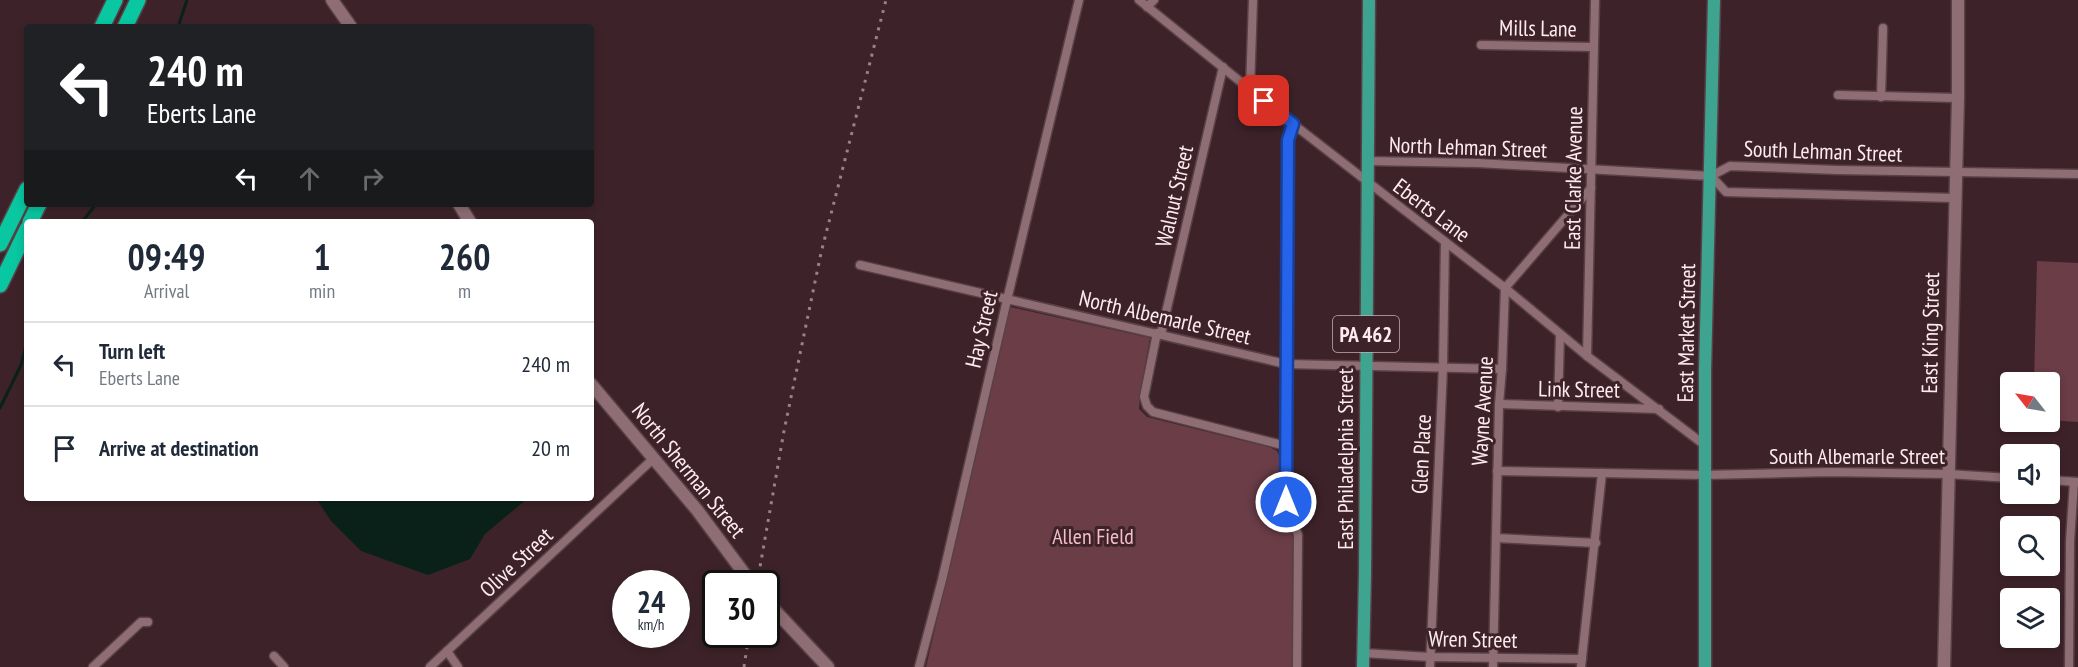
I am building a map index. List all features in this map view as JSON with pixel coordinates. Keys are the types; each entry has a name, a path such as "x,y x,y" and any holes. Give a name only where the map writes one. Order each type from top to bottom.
{"highway":[{"path":"103,24 115,0"},
{"path":"126,24 138,0"},
{"path":"0,244 24,195"},
{"path":"0,285 24,235"}],"main road":[{"name":"East Philadelphia Street","path":"1363,667 1369,0"},
{"name":"East Market Street","path":"1705,667 1705,371 1714,0"}],"street":[{"path":"332,0 349,24"},
{"name":"Hay Street","path":"919,667 1079,0"},
{"name":"Eberts Lane","path":"1138,0 1150,3 1293,124 1504,288 1560,335 1706,446"},
{"path":"1251,90 1253,0"},
{"name":"East Clarke Avenue","path":"1587,356 1594,0"},
{"name":"East King Street","path":"1944,667 1958,98 1958,0"},
{"path":"1881,97 1883,28"},
{"name":"Mills Lane","path":"1481,45 1593,47"},
{"name":"Walnut Street","path":"1223,67 1144,397 1152,412 1286,446"},
{"path":"1838,96 1958,98"},
{"path":"1293,124 1288,140 1286,502 1298,535 1297,667"},
{"name":"North Lehman Street","path":"1368,161 1478,164 1711,176"},
{"name":"South Lehman Street","path":"1954,198 1726,192 1711,176 1730,166 1955,173 2078,174"},
{"path":"1504,288 1591,188"},
{"name":"Glen Place","path":"1430,667 1443,367 1445,242"},
{"name":"North Albemarle Street","path":"860,265 1286,364 1502,369"},
{"name":"Wayne Avenue","path":"1494,663 1497,471 1504,288"},
{"path":"1558,407 1560,335"},
{"name":"North Sherman Street","path":"594,388 697,510 742,570"},
{"name":"Link Street","path":"1499,404 1659,409"},
{"name":"Olive Street","path":"430,667 654,458"},
{"path":"1497,471 1704,475"},
{"path":"1582,663 1602,472"},
{"name":"South Albemarle Street","path":"1704,475 1830,472 2000,477"},
{"path":"2060,481 2076,482 2069,667"},
{"path":"1496,538 1596,543"},
{"path":"780,616 828,667"},
{"path":"98,665 141,622 148,622"},
{"path":"447,651 458,667"},
{"name":"Wren Street","path":"1363,653 1494,663 1582,663"},
{"path":"274,656 284,667"}],"green space":[{"path":"2037,261 2078,263 2078,422 2060,421 2060,372 2034,372"},
{"name":"Allen Field","path":"1010,307 1150,338 1139,409 1147,417 1269,447 1277,451 1280,457 1279,501 1293,536 1292,667 926,667"}],"shaded area":[{"path":"318,501 524,501 485,534 470,559 428,575 361,551 331,521"}],"waterway":[{"path":"179,24 187,0"},
{"path":"84,219 94,207"},
{"path":"0,408 21,365 24,353"}],"railway":[{"path":"759,570 784,431 821,253 886,0"},
{"path":"744,667 747,648"}],"route":[{"path":"1264,101 1293,124 1288,140 1286,502"}]}
